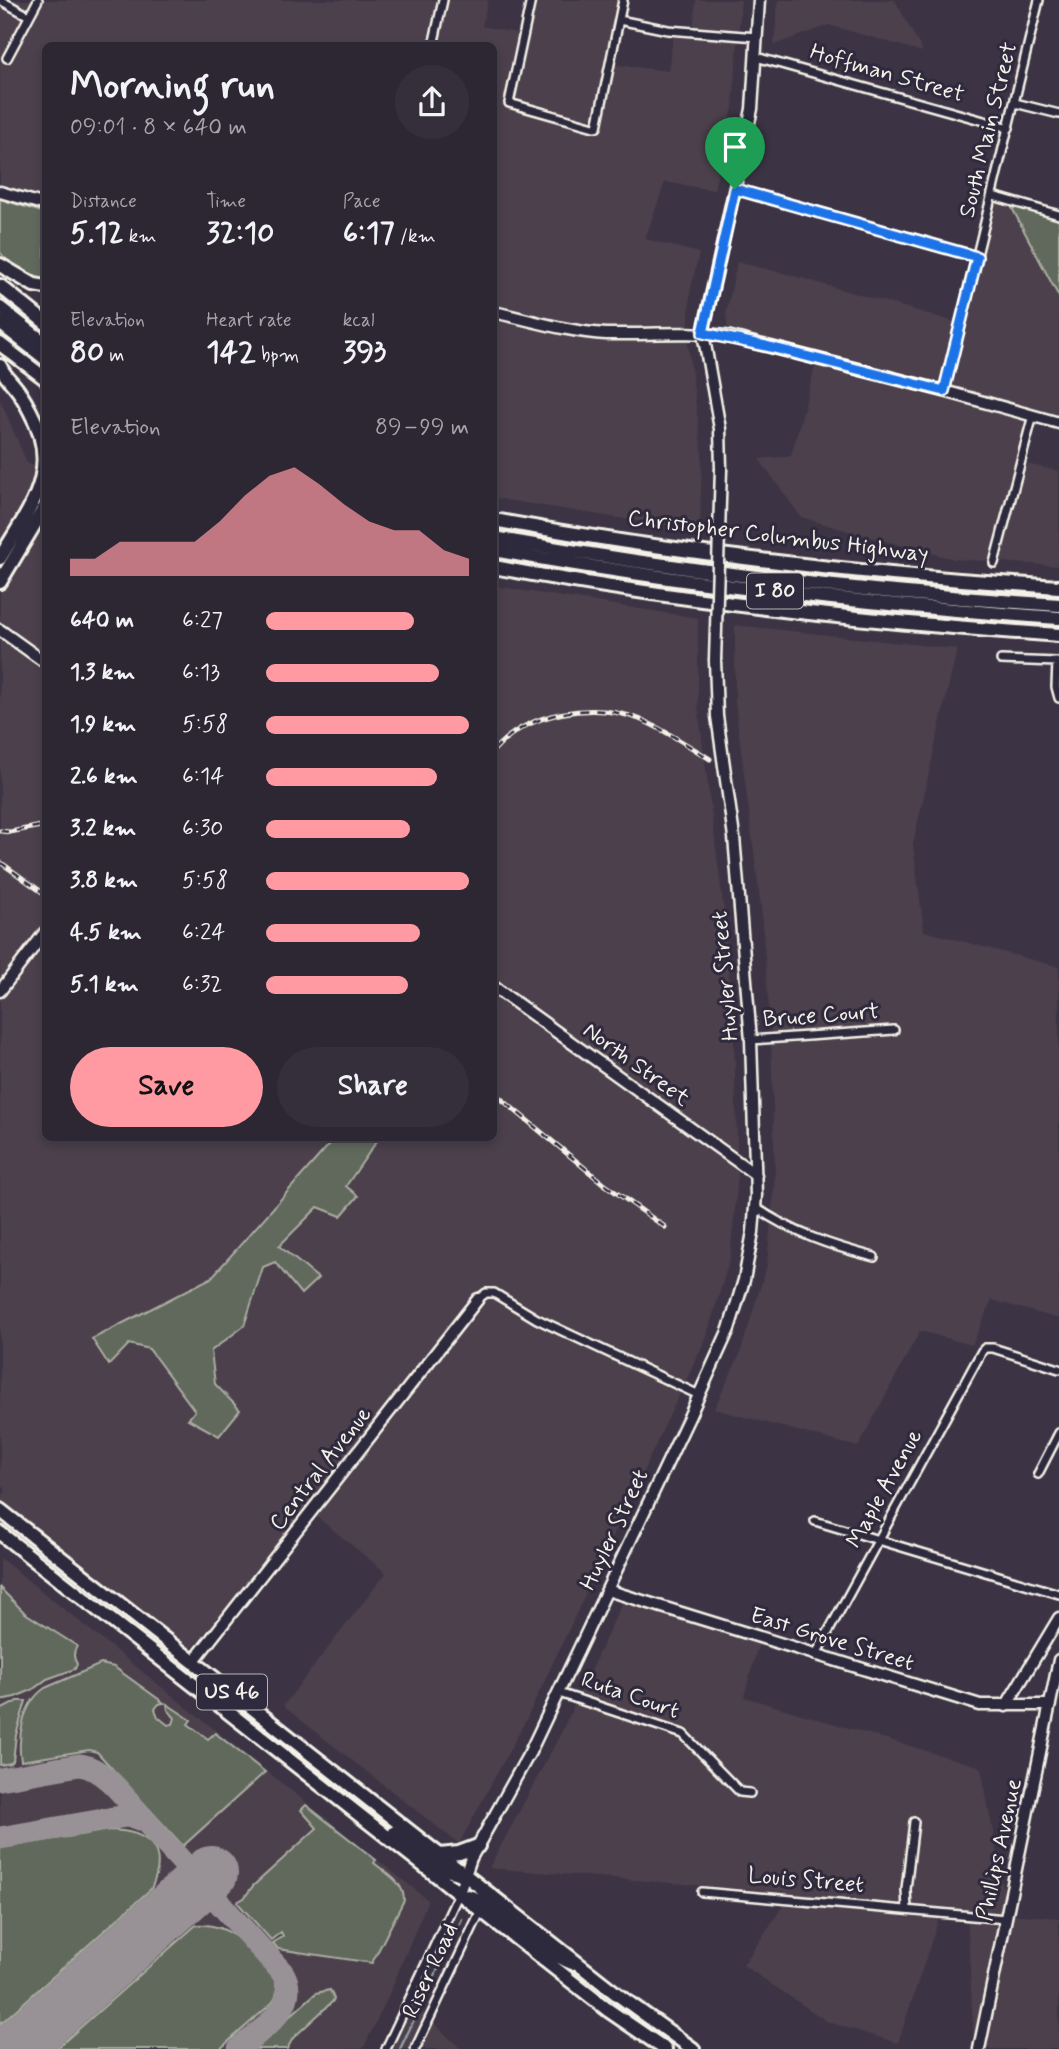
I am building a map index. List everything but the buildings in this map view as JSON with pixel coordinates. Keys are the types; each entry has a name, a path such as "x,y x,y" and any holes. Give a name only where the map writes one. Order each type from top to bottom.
{"highway":[{"path":"0,265 34,285 42,286"},
{"path":"0,286 42,320"},
{"path":"0,308 42,341"},
{"path":"0,323 42,356"},
{"path":"0,344 42,376"},
{"path":"0,366 32,414 42,440"},
{"path":"0,558 32,503 42,478"},
{"path":"0,582 42,512"},
{"name":"Christopher Columbus Highway","path":"497,520 727,555 902,574 1059,587"},
{"name":"Christopher Columbus Highway","path":"497,539 612,558 774,579 1059,606"},
{"name":"I 80","path":"497,551 599,568 747,588 909,606 1059,618"},
{"name":"I 80","path":"497,569 613,588 775,609 924,625 1059,635"},
{"name":"US 46","path":"0,1510 585,1969 692,2049"},
{"name":"US 46","path":"0,1533 608,2010 665,2049"},
{"path":"330,1792 388,1827 443,1869 465,1875"},
{"path":"439,1855 459,1853 478,1846"},
{"path":"458,1893 482,1900 547,1951 585,1969"}],"street":[{"path":"0,0 29,16"},
{"path":"6,58 38,0"},
{"path":"434,42 443,0"},
{"path":"531,0 509,103 596,127 624,0"},
{"name":"Huyler Street","path":"458,1893 471,1857 527,1758 559,1693 729,1329 751,1248 756,1175 751,1040 734,837 717,716 715,660 720,429 703,333 752,109 760,0"},
{"name":"South Main Street","path":"944,391 1040,0"},
{"path":"619,20 668,30 757,37"},
{"name":"Hoffman Street","path":"755,57 1009,128"},
{"path":"1015,103 1059,114"},
{"path":"735,189 977,257"},
{"path":"0,192 42,204"},
{"path":"993,196 1059,215"},
{"path":"497,313 593,333 703,333 766,346 1059,423"},
{"path":"994,564 1033,415"},
{"path":"0,630 42,660"},
{"path":"1001,660 1057,662 1056,687 1059,698"},
{"path":"0,990 42,936"},
{"name":"North Street","path":"497,989 756,1175"},
{"name":"Bruce Court","path":"751,1040 894,1030"},
{"path":"755,1207 790,1229 874,1257"},
{"path":"478,1299 486,1293 494,1293 521,1311 699,1395"},
{"name":"Central Avenue","path":"193,1662 478,1299"},
{"name":"Maple Avenue","path":"815,1656 982,1351 985,1348 993,1348 1059,1369"},
{"path":"1038,1474 1059,1433"},
{"path":"815,1521 1059,1594"},
{"name":"East Grove Street","path":"607,1590 980,1705 1052,1710"},
{"path":"1006,1706 1059,1619"},
{"name":"Phillips Avenue","path":"979,2049 1052,1710 1059,1660"},
{"name":"Ruta Court","path":"559,1693 683,1734 740,1792 750,1793"},
{"path":"907,1910 906,1889 914,1822"},
{"name":"Louis Street","path":"702,1892 1006,1919"},
{"path":"386,2049 458,1893"},
{"name":"Riser Road","path":"415,2049 481,1910"}],"shaded area":[{"path":"0,0 488,0 482,26 525,35 534,0 625,0 610,64 668,71 674,31 693,32 696,0 741,0 733,107 714,190 665,182 645,239 699,253 690,293 688,345 702,452 700,531 497,498 497,42 42,42 42,198 0,186"},
{"path":"778,0 895,0 923,52 829,25 774,45"},
{"path":"993,200 1011,206 1059,298 1059,423 1034,416 1021,463 1059,471 1059,566 954,559 801,517 759,459 791,456 817,359 728,334 726,314 737,262 963,324"},
{"path":"0,399 27,463 42,469 42,1141 497,1141 497,586 698,618 698,707 724,911 734,1037 738,1176 730,1258 706,1338 527,1718 459,1844 283,1706 386,1573 311,1512 304,1509 215,1624 190,1649 0,1500 6,1490 0,1485"},
{"path":"735,625 957,649 913,844 924,931 1059,967 1059,1319 992,1300 972,1345 920,1331 858,1447 714,1409 740,1354 767,1265 775,1177 771,1035 761,907 735,703"},
{"path":"0,1558 428,1900 363,2049 0,2049"},
{"path":"625,1597 761,1635 744,1697 981,1767 1008,1914 1059,1918 1059,2049 974,2049 967,1911 942,1909 898,2043 828,2022 743,1965 792,1893 489,1868 560,1735"},
{"path":"412,2003 461,2049 390,2049"}],"green space":[{"path":"0,199 42,212 42,280 12,267 0,252"},
{"path":"1011,206 1059,219 1059,297"},
{"path":"332,1141 377,1141 346,1186 358,1196 341,1216 318,1207 279,1246 318,1278 301,1294 275,1262 263,1267 244,1326 211,1351 215,1384 240,1410 219,1436 188,1419 195,1411 149,1349 129,1344 109,1365 92,1339 211,1278"},
{"path":"0,1588 25,1613 77,1646 74,1655 77,1664 75,1669 47,1679 32,1690 0,1700"},
{"path":"101,1664 114,1667 164,1703 155,1709 158,1717 168,1725 173,1724 175,1718 168,1710 167,1704 191,1720 188,1724 208,1739 215,1733 265,1772 183,1846 97,1752 89,1750 21,1761 23,1721 37,1694"},
{"path":"18,1701 26,1701 16,1735 13,1761 0,1765 0,1710"},
{"path":"306,1805 376,1860 374,1863 401,1888 404,1900 372,1963 278,1949 273,1943 283,1936 281,1932 271,1940 237,1902 317,1828 301,1810"},
{"path":"110,1830 136,1834 152,1845 158,1863 151,1889 0,2024 0,1848"},
{"path":"196,1925 221,1928 249,1949 275,1980 277,1994 272,2003 220,2049 56,2049"},
{"path":"330,1990 334,1999 332,2002 293,2038 287,2049 253,2049 316,1993"}],"waterway":[{"path":"400,2049 462,1919"}],"taxiway":[{"path":"0,1779 79,1765 89,1767 116,1787 146,1822"},
{"path":"0,1838 126,1816 146,1822 283,1973 287,1985 283,2006 268,2025 239,2049"}],"runway":[{"path":"14,2049 211,1873"}],"railway":[{"path":"497,747 508,737 542,719 562,713 601,711 639,719 710,759"},
{"path":"0,831 10,832 42,826"},
{"path":"0,862 42,892"},
{"path":"497,1095 604,1184 665,1227"}],"route":[{"path":"735,189 977,257 944,391 731,337 703,333 735,189"}]}
